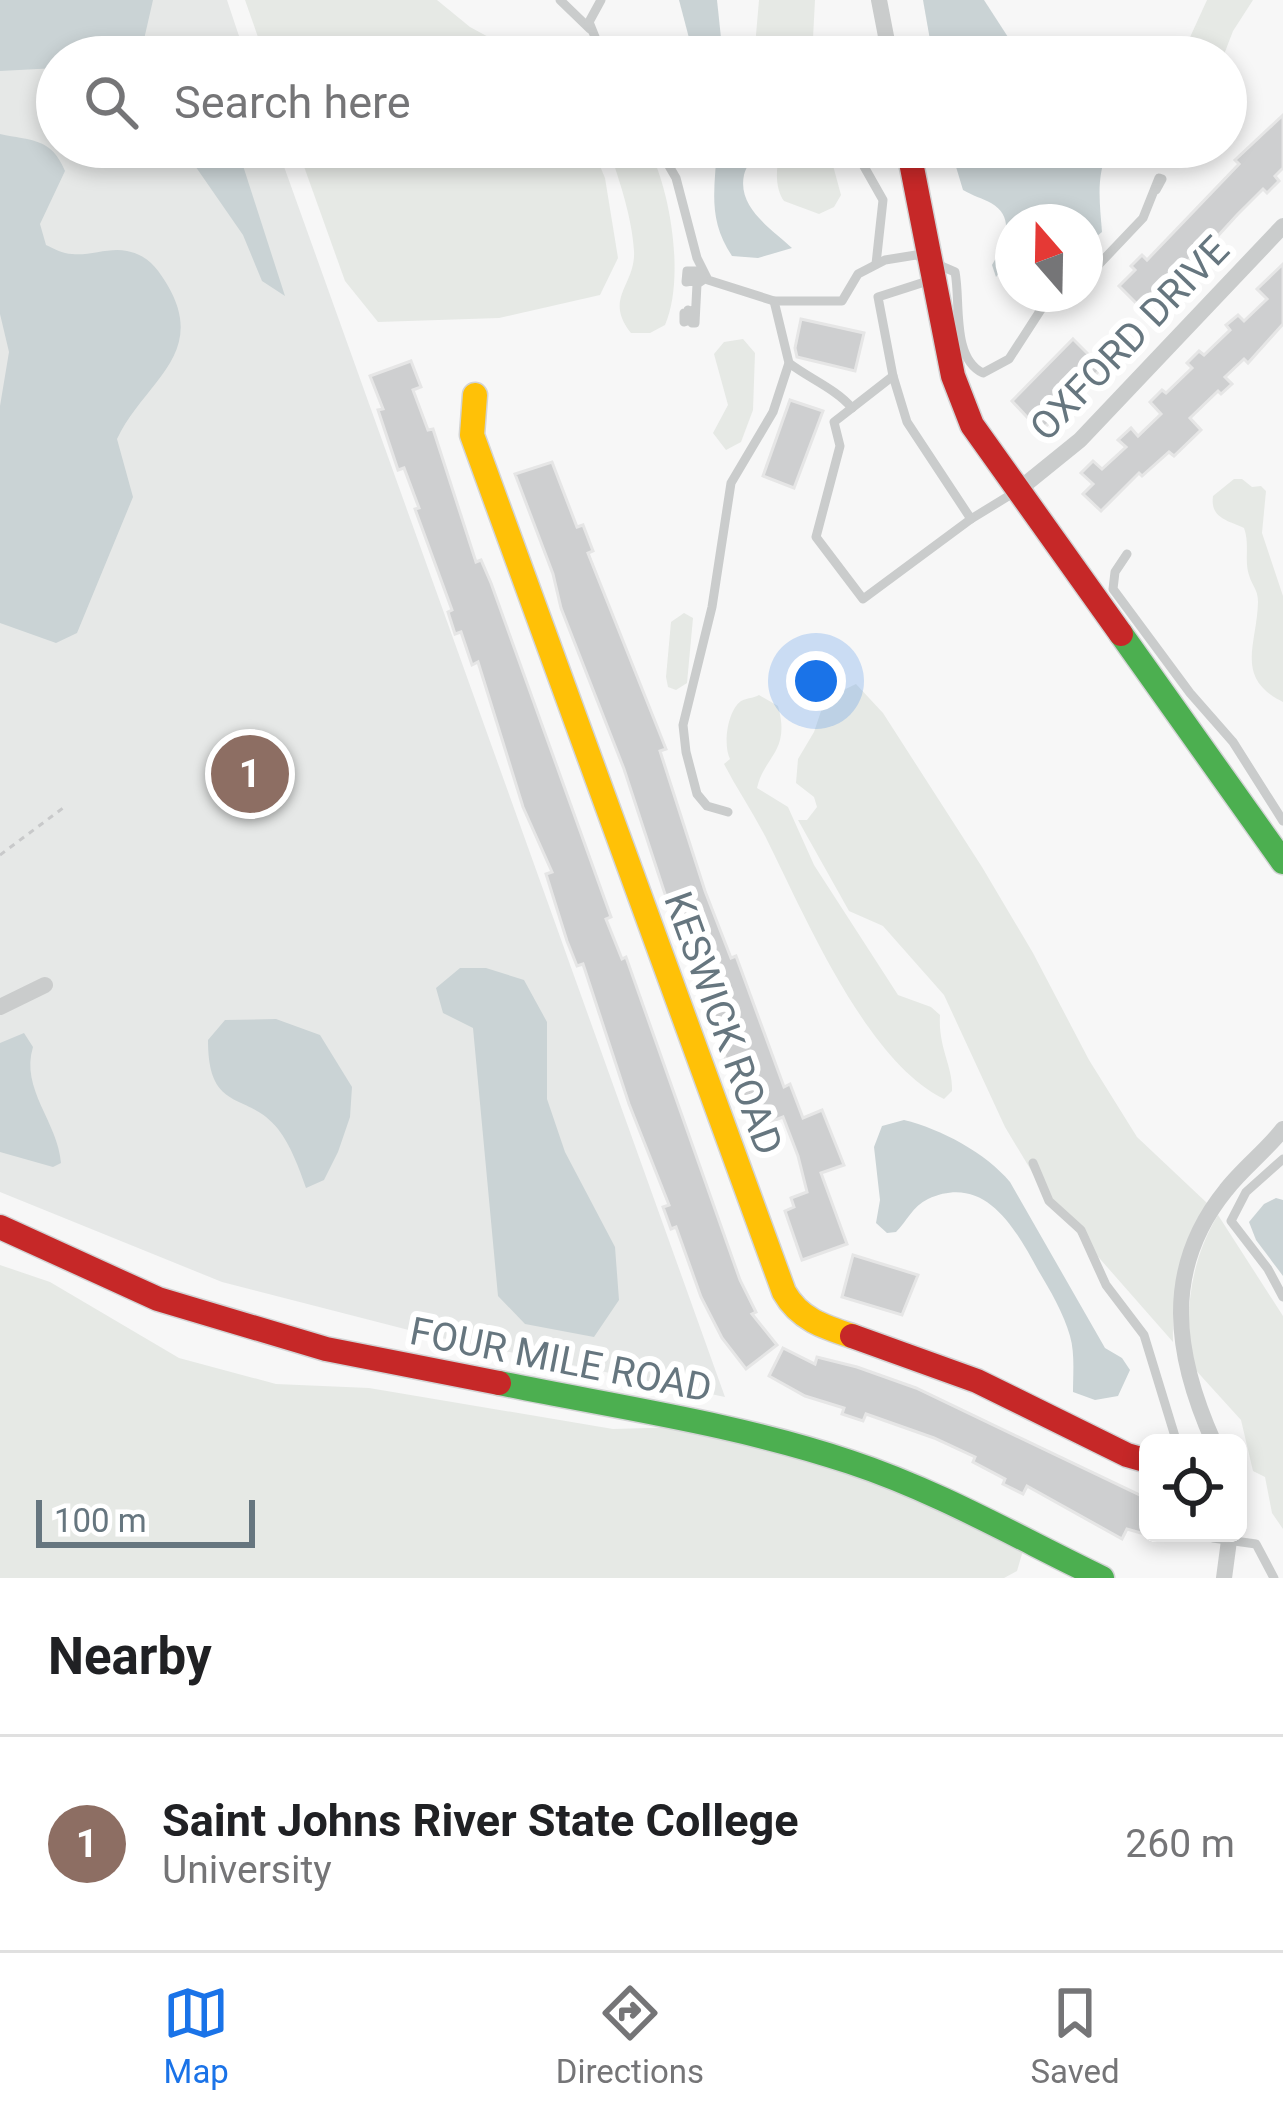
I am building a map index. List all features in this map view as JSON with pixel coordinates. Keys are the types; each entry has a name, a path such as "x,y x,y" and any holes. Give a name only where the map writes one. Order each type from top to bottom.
{"street":[{"path":"880,0 886,36"},
{"path":"912,168 961,401 972,425 1283,862"},
{"name":"OXFORD DRIVE","path":"1018,491 1080,440 1283,226"},
{"name":"KESWICK ROAD","path":"475,395 472,435 792,1306 818,1325 976,1381 1139,1459"},
{"path":"0,1007 45,985"},
{"path":"1210,1434 1192,1395 1181,1343 1188,1264 1202,1227 1223,1193 1283,1129"},
{"name":"FOUR MILE ROAD","path":"0,1227 158,1299 320,1348 774,1438 851,1462 901,1480 1102,1578"},
{"path":"1224,1578 1229,1542"}],"lane":[{"path":"560,0 593,36"},
{"path":"590,29 591,16 602,0"},
{"path":"671,168 704,280 697,284 695,323 692,311 688,310 684,322 684,313"},
{"path":"865,168 883,200 876,264"},
{"path":"1103,260 1143,218 1156,190"},
{"path":"691,280 690,273 700,280 686,282 688,271 701,271 719,285 774,301 842,301 858,274 876,264 916,255 932,271"},
{"path":"971,519 907,422 892,376 878,297 932,271 952,267 971,366 987,373 1009,359 1039,312"},
{"path":"728,812 707,806 697,794 683,725 712,608 731,483 773,412 789,363 774,301"},
{"path":"789,363 827,391 839,393 852,408"},
{"path":"892,376 834,422 840,446 816,537 863,599 971,519 1018,491"},
{"path":"1127,554 1118,565 1113,589 1233,742 1283,821"},
{"path":"1283,1159 1246,1192 1231,1221 1268,1269 1283,1298"},
{"path":"1034,1163 1049,1201 1081,1229 1106,1285 1150,1347 1172,1434"},
{"path":"1247,1541 1256,1544 1274,1578"}],"path":[{"path":"0,855 63,808"}],"shaded area":[{"path":"0,0 227,0 239,36 36,36 36,168 285,168 725,1397 432,1336 222,1282 0,1192"},
{"path":"0,0 153,0 145,36 36,36 36,69 0,71"},
{"path":"245,0 437,0 486,36 258,36"},
{"path":"679,0 717,0 721,36 688,36"},
{"path":"759,0 815,0 813,36 756,35"},
{"path":"923,0 984,0 1007,36 929,36"},
{"path":"1207,0 1253,0 1231,36 1191,36"},
{"path":"0,134 36,142 36,168 65,171 40,224 46,245 69,254 120,250 141,256 168,286 181,331 167,367 117,439 133,497 77,633 56,643 0,623 0,406 9,352 0,314"},
{"path":"197,168 244,168 285,296 262,281 243,235"},
{"path":"305,168 601,168 605,178 618,258 600,295 499,318 378,322 345,281"},
{"path":"614,168 657,168 673,235 674,284 665,325 650,333 631,333 620,310 634,251"},
{"path":"716,168 748,168 743,187 751,208 792,248 758,258 732,256 719,229"},
{"path":"778,168 834,168 841,195 834,207 819,214 784,201"},
{"path":"956,168 1102,168 1100,204 991,203 963,190"},
{"path":"743,339 755,353 753,410 741,442 726,450 713,433 728,405 714,354 724,342"},
{"path":"1234,479 1266,491 1262,533 1283,596 1283,702 1268,693 1253,671 1258,598 1248,570 1244,528 1214,509 1213,496"},
{"path":"684,613 693,618 687,683 676,690 668,687 666,677 671,622"},
{"path":"856,684 883,713 982,867 1137,1137 1207,1203 1190,1235 1180,1270 1173,1342 1050,1202 1005,1127 944,995 883,926 849,911 798,820 807,820 817,807 814,797 796,783 798,759 825,699"},
{"path":"759,695 778,706 781,734 757,788 788,807 814,865 898,995 940,1015 952,1082 952,1091 944,1099 889,1054 865,1022 724,764 730,759 727,738 732,712 741,701"},
{"path":"460,968 486,968 524,980 547,1022 547,1099 565,1152 615,1247 619,1300 594,1337 525,1324 498,1296 473,1028 443,1013 436,988"},
{"path":"276,1019 320,1035 352,1087 350,1117 338,1152 324,1180 306,1188 278,1129 222,1091 210,1064 208,1040 225,1020"},
{"path":"24,1033 33,1047 30,1062 35,1091 58,1148 61,1163 53,1167 0,1152 0,1043"},
{"path":"904,1120 962,1144 1010,1182 1105,1348 1122,1358 1130,1370 1118,1396 1095,1400 1073,1392 1072,1343 1060,1311 1019,1238 996,1209 966,1193 948,1193 923,1202 896,1232 887,1233 876,1223 880,1200 874,1147 882,1126"},
{"path":"1276,1198 1283,1200 1283,1276 1256,1240 1249,1222"},
{"path":"1218,1215 1283,1316 1283,1529 1272,1513 1265,1477 1253,1471 1241,1420 1192,1366 1192,1288"},
{"path":"0,1265 50,1282 179,1358 276,1384 369,1388 613,1429 684,1427 773,1446 849,1470 1024,1547 1017,1571 1004,1578 0,1578"}],"building":[{"path":"1283,115 1283,168 1275,176 1279,181 1267,193 1263,189 1237,215 1205,250 1209,253 1198,266 1190,259 1169,282 1174,288 1144,311 1119,286 1135,270 1131,266 1142,255 1147,260 1235,168 1247,168 1247,149"},
{"path":"1283,264 1283,324 1248,363 1244,359 1225,377 1232,384 1190,418 1201,430 1174,456 1169,452 1142,476 1139,473 1101,511 1083,494 1093,484 1081,473 1093,461 1102,469 1126,447 1118,440 1131,428 1138,436 1161,414 1150,402 1192,368 1187,363 1199,351 1204,355 1230,330 1226,325 1238,315 1244,321 1267,299 1257,289"},
{"path":"801,319 864,333 855,371 797,357"},
{"path":"1073,339 1102,368 1091,379 1083,372 1062,394 1066,398 1049,415 1053,420 1040,431 1012,401"},
{"path":"411,361 421,387 413,390 428,430 433,429 476,562 481,560 491,583 611,917 606,919 622,959 626,957 740,1280 756,1312 752,1314 777,1345 746,1369 722,1338 701,1297 676,1227 671,1229 663,1207 669,1205 629,1104 583,964 577,966 567,941 546,874 552,872 523,807 478,662 472,665 461,632 455,634 448,612 452,610 415,509 419,508 404,468 398,470 378,410 383,409 370,376"},
{"path":"790,400 823,411 794,488 763,476"},
{"path":"552,462 577,527 583,525 593,551 588,553 666,749 660,751 705,891 731,958 736,956 784,1087 790,1084 803,1118 822,1110 844,1165 821,1173 847,1244 802,1260 785,1211 794,1207 791,1198 807,1192 798,1156 783,1117 754,1128 739,1096 696,962 691,964 515,474"},
{"path":"853,1255 918,1275 902,1315 842,1297"},
{"path":"783,1348 815,1364 817,1357 916,1388 1139,1495 1139,1532 1127,1529 1122,1539 1027,1486 1023,1494 1003,1484 1005,1479 973,1462 975,1457 934,1438 866,1414 863,1421 842,1414 844,1408 805,1396 769,1376"}],"traffic: fast":[{"path":"1121,634 1283,862"},
{"path":"499,1383 720,1427 850,1462 947,1501 1102,1578"}],"traffic: slow":[{"path":"475,395 472,435 784,1292 805,1315 852,1336"}],"traffic: jam":[{"path":"912,168 953,376 972,425 1121,634"},
{"path":"0,1227 158,1299 326,1349 499,1383"},
{"path":"852,1336 977,1381 1139,1458"}],"place":[{"name":"Saint Johns River State College","path":"250,774"}]}
